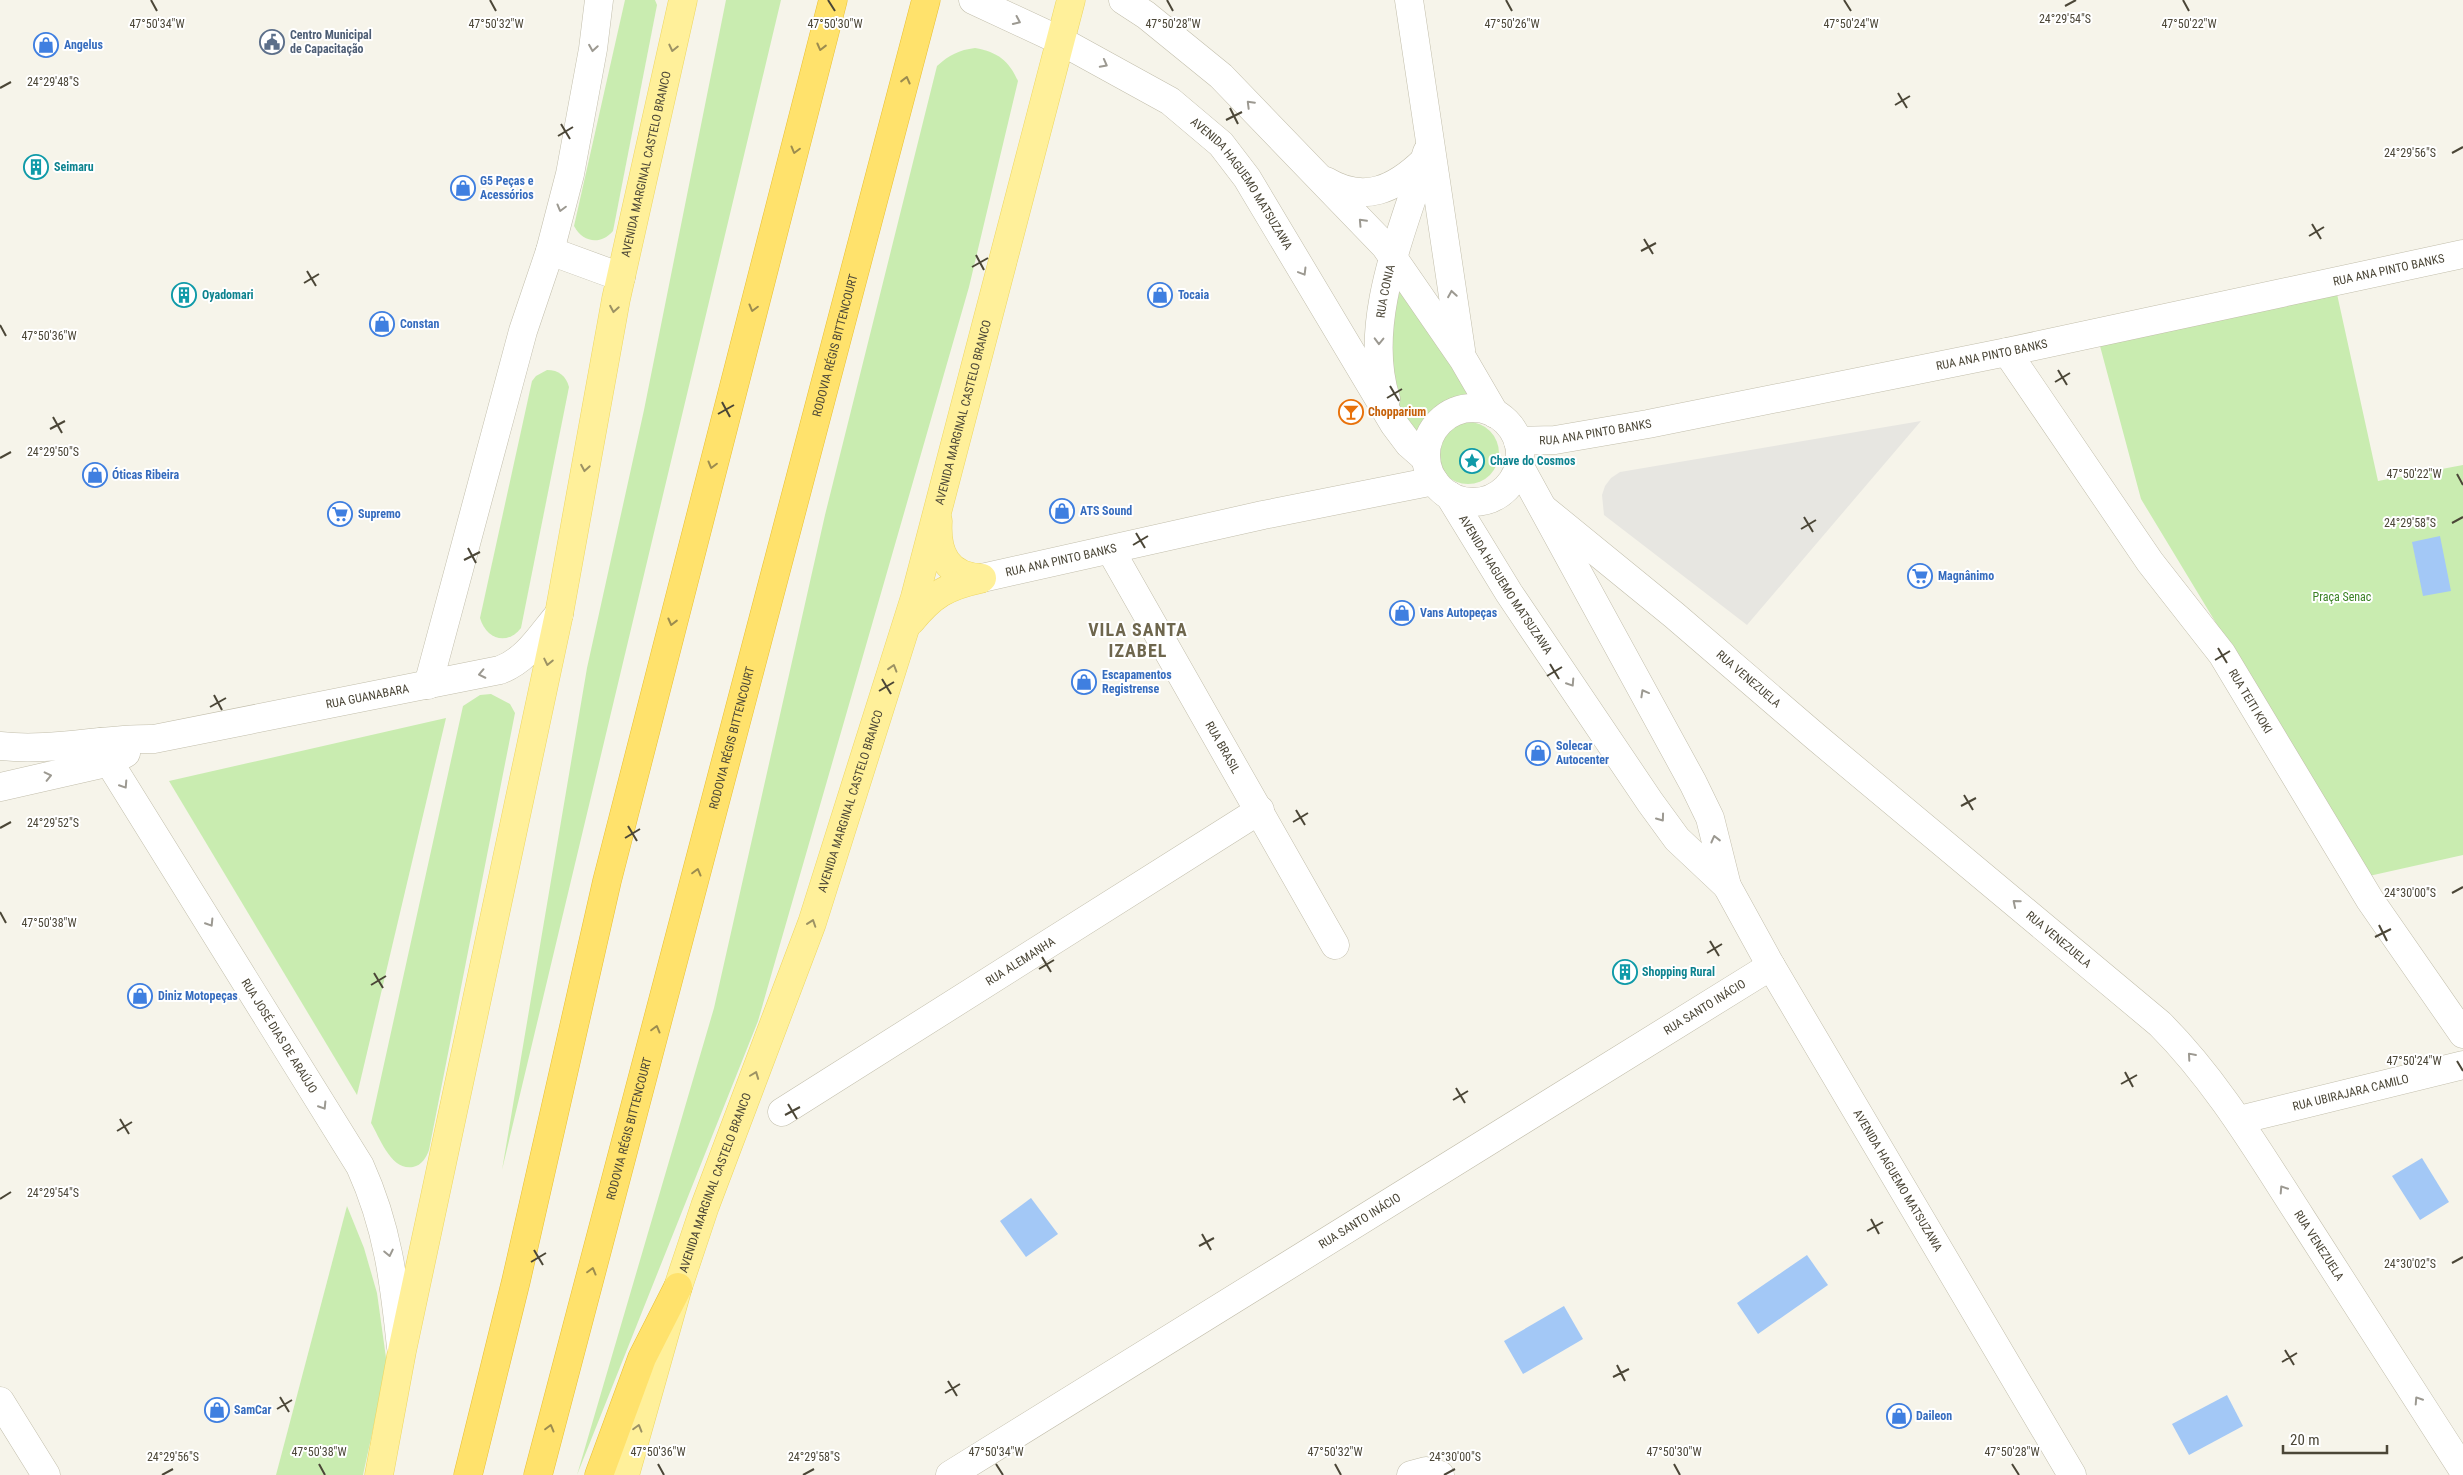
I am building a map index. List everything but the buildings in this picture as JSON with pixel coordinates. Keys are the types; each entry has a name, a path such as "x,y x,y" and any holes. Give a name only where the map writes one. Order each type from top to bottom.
{"highway":[{"path":"468,1475 516,1281 612,861 704,496 833,0"},
{"name":"RODOVIA RÉGIS BITTENCOURT","path":"538,1475 926,0"},
{"path":"599,1475 642,1358 678,1287"}],"main road":[{"name":"AVENIDA MARGINAL CASTELO BRANCO","path":"378,1475 402,1351 559,614 621,277 684,0"},
{"name":"AVENIDA MARGINAL CASTELO BRANCO","path":"625,1475 678,1287 705,1206 812,923 905,628 940,503 1071,0"},
{"path":"940,503 938,531 943,554 949,565 962,576 982,578"},
{"path":"905,628 933,596 956,585 982,578"}],"street":[{"path":"428,685 523,330 550,251 570,174 593,49 599,0"},
{"name":"AVENIDA HAGUEMO MATSUZAWA","path":"973,0 1061,41 1170,101 1221,144 1247,178 1394,424 1436,478 1509,593 1654,808 1677,839 1727,886"},
{"path":"1123,0 1146,14 1221,76 1320,178 1394,259 1463,359 1496,414"},
{"name":"RUA CONIA","path":"1409,0 1427,153 1463,359"},
{"path":"1320,178 1346,191 1358,193 1371,191 1394,185 1427,153"},
{"name":"RUA CONIA","path":"1394,424 1383,389 1378,335 1380,317 1394,259 1427,153"},
{"path":"550,251 621,277"},
{"name":"RUA ANA PINTO BANKS","path":"1518,453 1555,440 1604,432 2007,352 2463,254"},
{"name":"RUA TEITI KOKI","path":"2007,352 2150,562 2222,654 2370,900 2463,1034"},
{"path":"1468,408 1482,409 1506,420 1518,453 1513,479 1504,490 1491,498 1477,502 1462,501 1436,478 1430,438 1441,420 1453,412 1468,408"},
{"name":"AVENIDA HAGUEMO MATSUZAWA","path":"1518,453 1544,509 1706,809 1727,886 1771,966 2072,1475"},
{"name":"RUA ANA PINTO BANKS","path":"982,578 1436,478"},
{"name":"RUA VENEZUELA","path":"1544,509 1674,615 1816,737 2160,1024 2198,1064 2239,1120 2463,1470"},
{"name":"RUA BRASIL","path":"1111,551 1260,810 1335,945"},
{"name":"RUA GUANABARA","path":"0,787 154,738 428,685 510,666 525,655 559,614"},
{"name":"RUA GUANABARA","path":"0,746 106,752"},
{"name":"RUA JOSÉ DIAS DE ARAÚJO","path":"106,752 360,1166 371,1192 389,1253 402,1351"},
{"name":"RUA ALEMANHA","path":"782,1112 1260,810"},
{"name":"RUA SANTO INÁCIO","path":"950,1475 1771,966"},
{"name":"RUA UBIRAJARA CAMILO","path":"2239,1120 2463,1065"},
{"path":"0,1401 46,1475"},
{"path":"1411,1475 1426,1471 1440,1475"}],"green space":[{"path":"625,0 655,0 657,5 613,231 603,239 592,240 582,236 574,226"},
{"path":"726,0 781,0 502,1170 587,668 644,410"},
{"path":"975,48 990,52 1002,59 1011,68 1018,81 969,287 758,1021 577,1475 714,1008 825,515 937,66 955,54"},
{"path":"1401,286 1483,406 1460,405 1442,411 1429,423 1416,442 1394,398 1389,332"},
{"name":"Praça Senac","path":"2337,294 2378,481 2463,465 2463,855 2369,876 2141,499 2100,346"},
{"path":"547,370 561,374 569,387 521,628 510,637 498,638 487,631 480,618 532,381 536,376"},
{"path":"1462,422 1474,422 1490,431 1497,441 1499,453 1497,465 1490,475 1474,484 1462,484 1451,479 1442,470 1437,459 1437,447 1442,436 1451,427"},
{"path":"491,694 510,704 515,713 429,1150 419,1165 405,1167 392,1159 382,1145 371,1123 463,706 480,695"},
{"path":"446,718 357,1095 169,781"},
{"path":"347,1206 364,1248 377,1293 387,1365 363,1475 276,1475"}],"shaded area":[{"path":"1921,421 1747,625 1604,515 1602,495 1605,486 1611,478 1620,472"}],"water":[{"path":"2440,536 2451,591 2423,596 2412,542"},
{"path":"2422,1158 2449,1202 2420,1220 2392,1176"},
{"path":"1031,1198 1058,1234 1026,1257 1000,1221"},
{"path":"1807,1255 1828,1285 1758,1334 1737,1303"},
{"path":"1564,1306 1583,1339 1523,1374 1504,1341"},
{"path":"2227,1395 2243,1426 2189,1455 2172,1424"}],"place":[{"name":"Centro Municipal de Capacitação","path":"272,42"},
{"name":"Angelus","path":"46,45"},
{"name":"Seimaru","path":"36,167"},
{"name":"G5 Peças e Acessórios","path":"463,188"},
{"name":"Oyadomari","path":"184,295"},
{"name":"Tocaia","path":"1160,295"},
{"name":"Constan","path":"382,324"},
{"name":"Chopparium","path":"1351,412"},
{"name":"Chave do Cosmos","path":"1472,461"},
{"name":"Óticas Ribeira","path":"95,475"},
{"name":"ATS Sound","path":"1062,511"},
{"name":"Supremo","path":"340,514"},
{"name":"Magnânimo","path":"1920,576"},
{"name":"Vans Autopeças","path":"1402,613"},
{"name":"Escapamentos Registrense","path":"1084,682"},
{"name":"Solecar Autocenter","path":"1538,753"},
{"name":"Shopping Rural","path":"1625,972"},
{"name":"Diniz Motopeças","path":"140,996"},
{"name":"SamCar","path":"217,1410"},
{"name":"Daileon","path":"1899,1416"}],"district":[{"name":"VILA SANTA IZABEL","path":"1138,639"}]}
